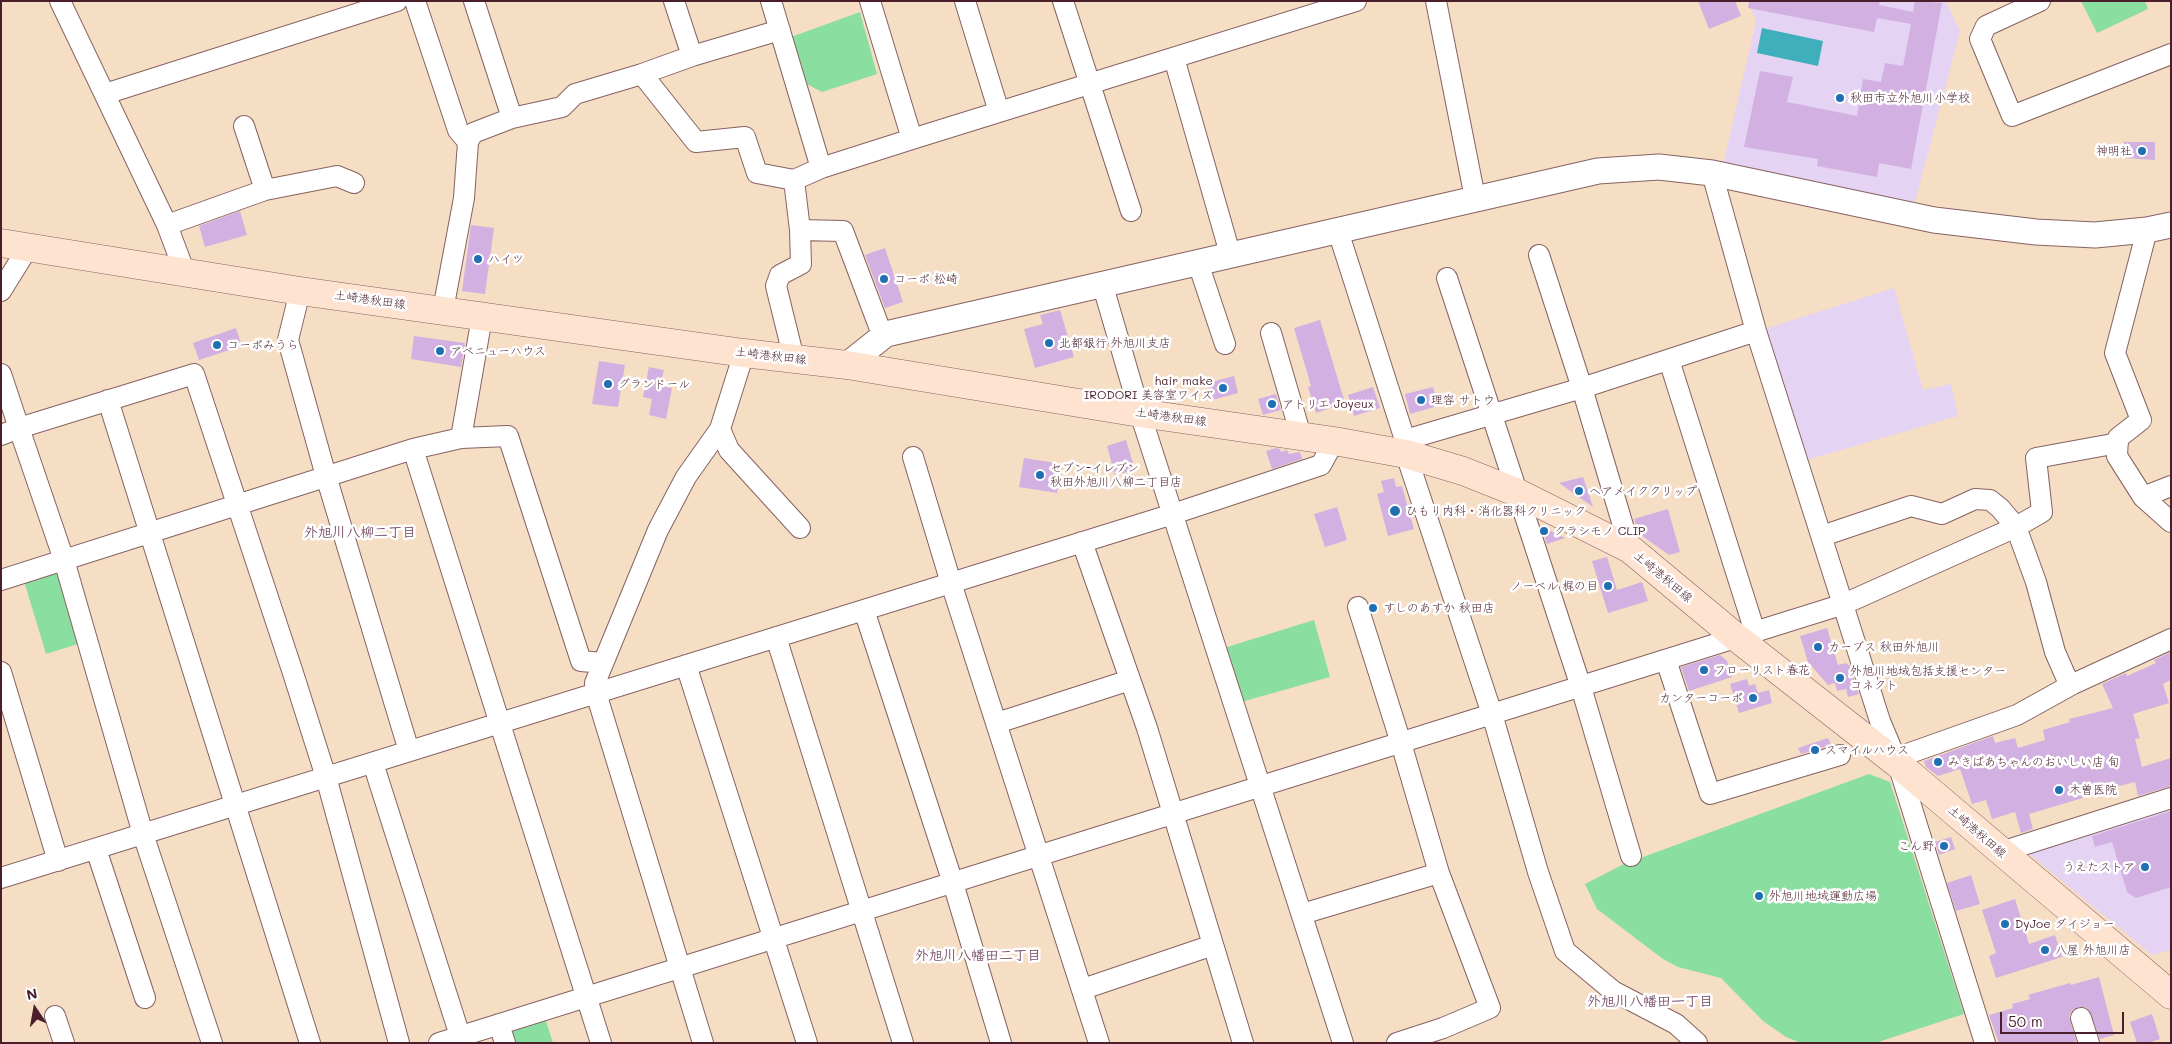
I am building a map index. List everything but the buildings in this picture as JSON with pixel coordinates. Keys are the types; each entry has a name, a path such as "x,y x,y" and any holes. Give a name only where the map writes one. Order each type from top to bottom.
{"main road":[{"name":"土崎港秋田線","path":"1,243 300,291 744,353 847,365 1140,413 1301,436 1406,447 1516,492 1630,549 1746,635 2171,995"}],"street":[{"path":"60,1 167,224 185,272"},
{"path":"105,94 397,1"},
{"path":"415,1 458,130 468,142"},
{"path":"474,1 512,118"},
{"path":"674,1 692,56"},
{"path":"771,1 822,168"},
{"path":"870,1 912,139"},
{"path":"965,1 999,112"},
{"path":"1063,1 1131,211"},
{"path":"642,74 696,142 745,137 757,173 794,180 822,168 912,139 1356,1"},
{"path":"1436,1 1475,198"},
{"path":"2040,1 2002,9 1986,26 1980,39 2012,116 2171,54"},
{"path":"443,310 464,198 468,142 473,132 512,118 562,107 575,94 780,30"},
{"path":"1174,58 1231,257"},
{"path":"244,126 265,190"},
{"path":"847,365 886,334 1102,283 1231,257 1475,198 1598,171 1659,167 1712,173 1934,220 2036,232 2095,235 2147,230 2171,225"},
{"path":"1712,173 1756,331 1880,722 1898,764 1985,1043"},
{"path":"167,224 265,190 337,176 354,183"},
{"path":"794,180 800,230 800,264 780,275 776,286 794,359"},
{"path":"800,230 842,231 883,337"},
{"path":"2147,230 2115,353 2141,420 2118,438 2117,456 2143,497 2171,522"},
{"path":"1338,231 1492,714 1538,872 1565,951 1613,992 1676,1024 1697,1043"},
{"path":"1,291 29,246"},
{"path":"1539,255 1582,388 1630,549"},
{"path":"1198,263 1225,344"},
{"path":"1447,278 1581,686 1631,856"},
{"path":"1102,283 1140,413 1262,786 1343,1043"},
{"path":"300,291 288,340 326,476 410,751"},
{"path":"461,438 482,317"},
{"path":"1406,447 1491,415 1582,388 1756,331"},
{"path":"1270,333 1301,436"},
{"path":"703,1043 596,694 595,683 658,530 686,476 720,429 744,353"},
{"path":"1669,360 1746,635"},
{"path":"1,374 10,431 64,560 143,834 212,1043"},
{"path":"10,431 194,374 326,777 399,1043"},
{"path":"108,400 310,1043"},
{"path":"720,429 729,450 800,528"},
{"path":"1,580 413,449 461,438 508,436 581,661 604,664"},
{"path":"1,878 1173,514 1321,465 1334,440"},
{"path":"439,1043 460,1036 502,1033 586,997 1844,604 2016,527 2042,512 2036,458 2118,443"},
{"path":"413,449 601,1043"},
{"path":"913,457 951,583 1099,1043"},
{"path":"2143,497 2171,486"},
{"path":"1822,536 1911,506 1942,514 1976,499 1990,500 2000,508 2016,527 2036,582 2055,652 2066,677 2073,684"},
{"path":"1082,542 1147,728 1243,1043"},
{"path":"1358,607 1401,743 1439,874 1490,1008 1443,1028 1397,1043"},
{"path":"864,610 953,883 1001,1043"},
{"path":"776,637 904,1043"},
{"path":"1898,764 1910,753 2017,715 2073,684 2171,639"},
{"path":"1666,660 1710,794 1840,755"},
{"path":"686,665 807,1043"},
{"path":"1,672 58,860"},
{"path":"997,723 1130,680"},
{"path":"373,763 460,1036"},
{"path":"2001,852 2171,798"},
{"path":"96,849 145,998"},
{"path":"1302,914 1439,874"},
{"path":"1083,989 1213,945"},
{"path":"55,1016 64,1043"},
{"path":"2081,1018 2089,1043"}],"shaded area":[{"name":"秋田市立外旭川小学校","path":"1748,1 1946,1 1960,31 1915,202 1723,165 1756,21"},
{"path":"1894,288 1923,390 1951,384 1958,416 1807,460 1764,329"},
{"path":"2171,808 2171,950 2152,955 2028,853"}],"green space":[{"path":"2081,1 2145,1 2148,9 2097,33"},
{"path":"860,12 877,74 822,92 803,82 791,37"},
{"path":"60,571 81,643 46,654 24,581"},
{"path":"1314,620 1330,677 1241,702 1224,648"},
{"name":"外旭川地域運動広場","path":"1869,774 1890,782 1964,1014 1875,1043 1801,1043 1786,1037 1763,1021 1721,978 1678,967 1663,959 1597,909 1585,884 1624,864"},
{"path":"545,1018 553,1043 513,1043 509,1031"}],"water":[{"path":"1762,28 1823,41 1818,66 1757,53"}],"place":[{"name":"秋田市立外旭川小学校","path":"1840,98"},
{"name":"神明社","path":"2142,151"},
{"name":"ハイツ","path":"478,259"},
{"name":"コーポ 松崎","path":"884,279"},
{"name":"北都銀行 外旭川支店","path":"1049,343"},
{"name":"コーポみうら","path":"217,345"},
{"name":"アベニューハウス","path":"440,351"},
{"name":"グランドール","path":"608,384"},
{"name":"hair make IRODORI 美容室ワイズ","path":"1223,388"},
{"name":"理容 サトウ","path":"1421,400"},
{"name":"アトリエ Joyeux","path":"1272,404"},
{"name":"セブン-イレブン 秋田外旭川八柳二丁目店","path":"1040,475"},
{"name":"ヘアメイククリップ","path":"1579,491"},
{"name":"ひもり内科・消化器科クリニック","path":"1395,511"},
{"name":"クラシモノ CLIP","path":"1544,531"},
{"name":"ノーベル 梶の目","path":"1608,586"},
{"name":"すしのあすか 秋田店","path":"1373,608"},
{"name":"カーブス 秋田外旭川","path":"1818,647"},
{"name":"フローリスト春花","path":"1704,670"},
{"name":"外旭川地域包括支援センター コネクト","path":"1840,678"},
{"name":"カンターコーポ","path":"1753,698"},
{"name":"スマイルハウス","path":"1815,750"},
{"name":"みきばあちゃんのおいしい店 旬","path":"1938,762"},
{"name":"木曽医院","path":"2059,790"},
{"name":"こん野","path":"1944,846"},
{"name":"うえたストア","path":"2145,867"},
{"name":"外旭川地域運動広場","path":"1759,896"},
{"name":"DyJoe ダイジョー","path":"2005,924"},
{"name":"八屋 外旭川店","path":"2045,950"}],"district":[{"name":"外旭川八柳二丁目","path":"360,533"},
{"name":"外旭川八幡田二丁目","path":"978,956"},
{"name":"外旭川八幡田一丁目","path":"1650,1002"}]}
